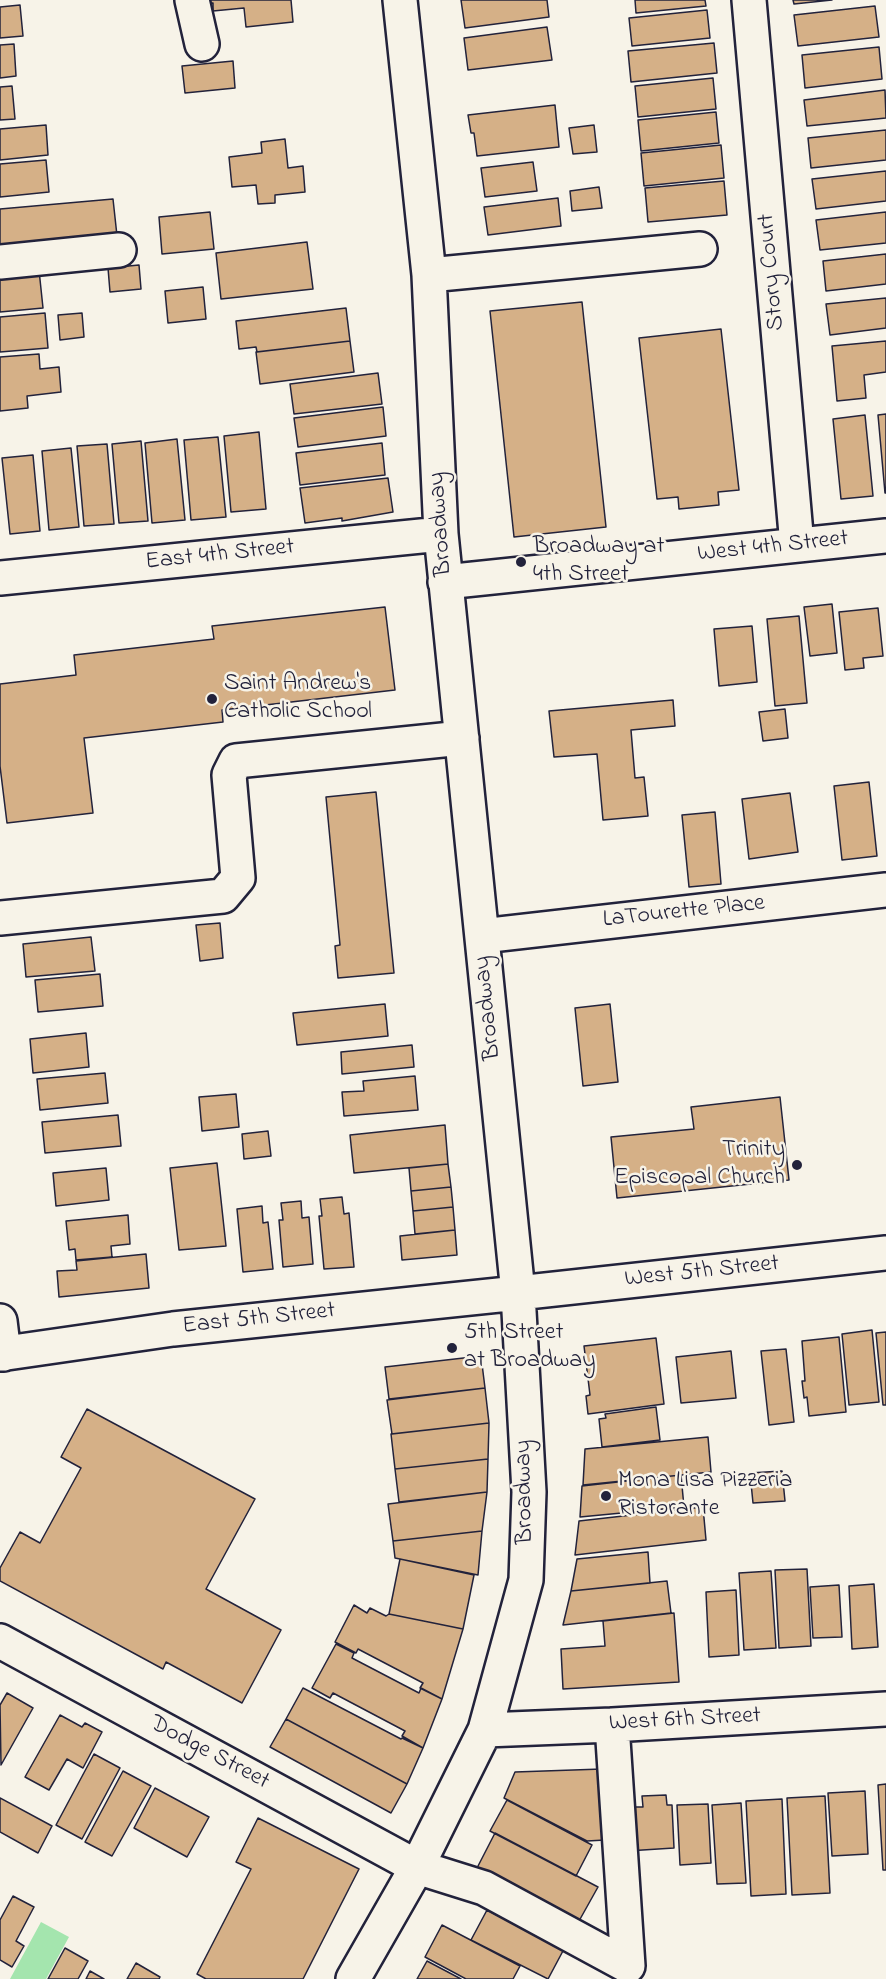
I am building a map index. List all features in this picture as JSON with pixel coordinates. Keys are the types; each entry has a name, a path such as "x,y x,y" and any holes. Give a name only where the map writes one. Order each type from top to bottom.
{"street":[{"path":"192,0 202,44"},
{"name":"Broadway","path":"352,1979 417,1867 484,1730 526,1580 529,1492 518,1293 441,534 429,275 400,0"},
{"name":"Story Court","path":"749,0 797,545"},
{"path":"429,275 700,249"},
{"path":"0,262 119,250"},
{"name":"East 4th Street","path":"0,578 441,534"},
{"name":"West 4th Street","path":"446,582 886,536"},
{"path":"0,918 223,896 237,878 228,775 236,760 462,738"},
{"name":"LaTourette Place","path":"482,936 886,890"},
{"name":"West 5th Street","path":"518,1293 886,1253"},
{"name":"East 5th Street","path":"2,1354 174,1329 518,1293"},
{"path":"0,1321 2,1354"},
{"name":"Dodge Street","path":"0,1641 417,1867 484,1888 628,1966 612,1725"},
{"name":"West 6th Street","path":"484,1730 886,1709"}],"green space":[{"path":"41,1922 69,1937 46,1979 10,1979"}],"building":[{"path":"199,0 291,0 293,22 246,27 244,8 213,11 213,3 199,4"},
{"path":"461,0 547,0 549,17 465,28"},
{"path":"635,0 705,0 706,6 636,13"},
{"path":"793,0 832,0 794,4"},
{"path":"20,5 23,36 0,38 0,7"},
{"path":"875,6 879,37 798,46 794,15"},
{"path":"707,10 710,38 632,46 629,18"},
{"path":"547,27 552,60 468,70 464,38"},
{"path":"714,43 717,73 631,82 628,51"},
{"path":"14,44 16,76 0,78 0,45"},
{"path":"879,47 882,79 805,88 802,55"},
{"path":"233,61 235,88 185,93 182,66"},
{"path":"713,78 716,109 638,117 635,86"},
{"path":"12,86 15,119 0,120 0,87"},
{"path":"885,90 886,118 807,126 804,100"},
{"path":"555,105 559,147 477,156 474,133 471,133 468,115"},
{"path":"716,112 719,143 641,151 638,120"},
{"path":"46,125 48,155 0,160 0,129"},
{"path":"594,125 597,152 573,154 569,128"},
{"path":"886,130 886,160 811,168 808,138"},
{"path":"285,139 288,168 303,166 305,192 275,195 275,203 258,204 256,185 232,187 229,157 262,153 261,142"},
{"path":"721,145 724,178 644,186 641,153"},
{"path":"46,160 49,192 0,197 0,164"},
{"path":"533,162 537,191 485,197 481,168"},
{"path":"886,171 886,201 816,209 812,179"},
{"path":"724,181 727,215 648,222 645,188"},
{"path":"599,187 602,208 572,211 570,191"},
{"path":"558,198 561,226 488,235 484,207"},
{"path":"113,199 118,245 0,256 0,209"},
{"path":"210,212 214,249 162,254 159,217"},
{"path":"886,212 886,243 820,250 816,220"},
{"path":"307,242 313,289 221,299 216,253"},
{"path":"886,254 886,284 826,291 823,261"},
{"path":"139,265 141,289 110,292 108,268"},
{"path":"39,270 43,308 0,312 0,273"},
{"path":"203,287 206,319 168,323 165,291"},
{"path":"886,298 886,328 830,335 826,304"},
{"path":"582,302 606,527 514,537 490,311"},
{"path":"346,308 350,341 257,352 256,347 239,349 236,321"},
{"path":"45,313 48,348 0,352 0,317"},
{"path":"82,313 84,337 60,340 58,315"},
{"path":"721,329 739,490 718,492 719,505 679,509 678,497 657,499 639,338"},
{"path":"350,341 354,372 260,384 256,352"},
{"path":"886,341 886,372 864,375 866,398 837,401 832,346"},
{"path":"39,354 40,369 59,367 61,392 27,396 28,408 0,411 0,357"},
{"path":"378,373 382,404 294,414 290,384"},
{"path":"383,407 386,436 298,447 294,418"},
{"path":"886,414 886,493 885,493 878,415"},
{"path":"865,415 873,496 841,499 833,419"},
{"path":"259,432 266,509 231,512 224,436"},
{"path":"218,437 226,517 191,520 184,440"},
{"path":"177,439 185,520 152,523 145,443"},
{"path":"141,441 148,521 119,523 112,444"},
{"path":"382,443 385,475 300,485 296,453"},
{"path":"107,444 114,524 84,526 77,446"},
{"path":"71,448 79,527 49,530 42,451"},
{"path":"33,455 40,531 10,534 2,458"},
{"path":"388,478 393,512 342,521 342,518 305,523 300,488"},
{"path":"832,604 837,653 810,656 804,607"},
{"path":"385,607 395,690 222,710 223,722 84,738 93,813 7,823 0,766 0,684 76,675 74,655 214,639 212,626"},
{"path":"878,608 883,656 863,658 864,668 845,670 839,612"},
{"path":"799,616 807,703 775,706 767,619"},
{"path":"752,626 757,682 719,686 714,629"},
{"path":"673,700 675,726 631,730 635,778 644,777 648,816 603,820 597,754 554,757 549,711"},
{"path":"785,709 788,738 763,741 759,712"},
{"path":"869,782 877,856 842,860 834,786"},
{"path":"376,792 394,973 338,978 335,946 340,945 326,797"},
{"path":"790,793 798,852 749,859 742,799"},
{"path":"715,812 721,884 689,887 682,815"},
{"path":"220,923 223,958 200,961 196,925"},
{"path":"91,937 95,971 26,977 23,944"},
{"path":"100,974 103,1006 38,1012 35,980"},
{"path":"385,1004 388,1036 297,1045 293,1013"},
{"path":"610,1004 618,1082 583,1086 575,1008"},
{"path":"86,1033 89,1067 33,1073 30,1039"},
{"path":"412,1045 414,1067 342,1074 341,1052"},
{"path":"105,1073 108,1103 40,1110 37,1079"},
{"path":"415,1076 418,1110 344,1116 342,1092 364,1091 363,1081"},
{"path":"236,1094 239,1127 202,1131 199,1097"},
{"path":"780,1097 789,1180 617,1198 611,1137 694,1129 691,1107"},
{"path":"118,1115 121,1146 45,1153 42,1122"},
{"path":"445,1125 448,1164 354,1173 350,1135"},
{"path":"268,1131 271,1156 244,1159 242,1134"},
{"path":"217,1163 226,1246 179,1250 170,1168"},
{"path":"448,1164 451,1187 411,1191 409,1168"},
{"path":"106,1168 109,1200 56,1206 53,1173"},
{"path":"451,1187 453,1207 413,1211 411,1191"},
{"path":"342,1197 344,1214 349,1213 354,1267 324,1269 319,1216 322,1216 320,1199"},
{"path":"301,1201 302,1218 309,1217 313,1264 283,1267 279,1220 283,1220 281,1203"},
{"path":"262,1206 263,1223 268,1222 273,1269 243,1272 237,1209"},
{"path":"453,1207 455,1230 415,1234 413,1211"},
{"path":"128,1215 130,1244 111,1246 112,1257 76,1260 75,1249 69,1250 66,1221"},
{"path":"455,1230 457,1255 402,1260 400,1236"},
{"path":"146,1254 149,1288 59,1297 57,1271 77,1270 76,1261"},
{"path":"872,1330 879,1402 849,1405 842,1334"},
{"path":"886,1332 886,1405 883,1405 876,1333"},
{"path":"839,1337 846,1412 809,1416 802,1381 805,1381 802,1341"},
{"path":"656,1338 664,1404 588,1414 586,1396 590,1395 584,1346"},
{"path":"786,1349 794,1422 769,1425 761,1351"},
{"path":"731,1351 736,1398 681,1403 676,1357"},
{"path":"481,1356 485,1388 389,1399 385,1367"},
{"path":"485,1388 489,1423 392,1434 387,1400"},
{"path":"656,1407 660,1440 602,1447 599,1419 606,1418 605,1414"},
{"path":"87,1409 255,1499 206,1589 281,1630 242,1703 166,1662 163,1669 0,1581 0,1568 20,1532 40,1543 81,1468 61,1457"},
{"path":"489,1423 488,1459 395,1469 391,1434"},
{"path":"708,1437 711,1472 583,1485 585,1449"},
{"path":"488,1459 487,1492 399,1502 395,1469"},
{"path":"782,1471 785,1501 753,1503 750,1473"},
{"path":"681,1475 684,1507 580,1517 582,1486"},
{"path":"487,1492 482,1531 393,1541 388,1504"},
{"path":"703,1507 706,1540 575,1555 579,1521"},
{"path":"482,1531 478,1575 395,1558 393,1541"},
{"path":"648,1552 650,1583 571,1591 577,1559"},
{"path":"400,1559 474,1575 463,1629 389,1614"},
{"path":"807,1569 811,1646 779,1648 775,1570"},
{"path":"771,1571 776,1648 744,1650 739,1573"},
{"path":"667,1581 671,1613 563,1625 571,1591"},
{"path":"874,1584 878,1647 852,1649 849,1586"},
{"path":"839,1585 842,1637 813,1638 810,1587"},
{"path":"736,1590 739,1655 709,1657 706,1592"},
{"path":"354,1605 367,1613 370,1608 386,1616 389,1614 463,1629 442,1699 420,1688 423,1683 358,1649 356,1653 335,1642"},
{"path":"674,1613 679,1682 563,1689 561,1649 605,1646 603,1621"},
{"path":"336,1644 354,1653 352,1658 419,1693 421,1688 442,1699 423,1748 402,1736 405,1731 333,1693 330,1698 312,1688"},
{"path":"303,1688 423,1748 407,1784 286,1719"},
{"path":"7,1693 33,1708 1,1765 0,1705"},
{"path":"60,1715 82,1727 85,1723 102,1732 83,1768 67,1759 49,1790 25,1777"},
{"path":"286,1719 407,1784 391,1813 270,1747"},
{"path":"94,1754 120,1768 82,1839 56,1825"},
{"path":"602,1769 605,1840 587,1841 504,1798 515,1772"},
{"path":"123,1771 151,1786 112,1856 85,1842"},
{"path":"886,1784 886,1870 883,1870 878,1785"},
{"path":"155,1788 209,1817 187,1857 134,1828"},
{"path":"865,1791 868,1854 832,1856 828,1793"},
{"path":"666,1795 667,1805 672,1805 674,1848 627,1851 625,1807 643,1807 642,1796"},
{"path":"825,1796 830,1893 792,1895 787,1798"},
{"path":"0,1798 52,1826 38,1853 0,1832"},
{"path":"782,1799 786,1894 751,1896 746,1801"},
{"path":"507,1800 592,1845 576,1876 490,1831"},
{"path":"741,1803 746,1883 717,1884 712,1805"},
{"path":"708,1804 711,1863 680,1865 677,1805"},
{"path":"258,1818 359,1869 303,1979 206,1979 197,1974 251,1869 236,1862"},
{"path":"495,1833 598,1887 579,1921 477,1868"},
{"path":"13,1896 34,1907 16,1941 24,1946 12,1967 0,1960 0,1920"},
{"path":"487,1910 564,1949 548,1979 471,1940"},
{"path":"442,1925 520,1966 513,1979 466,1979 425,1957"},
{"path":"65,1948 88,1961 78,1979 48,1979"},
{"path":"427,1961 461,1979 417,1979"},
{"path":"136,1963 160,1977 159,1979 127,1979"},
{"path":"90,1971 104,1979 86,1979"}],"place":[{"name":"Broadway at 4th Street","path":"521,562"},
{"name":"Saint Andrew's Catholic School","path":"212,699"},
{"name":"Trinity Episcopal Church","path":"797,1165"},
{"name":"5th Street at Broadway","path":"452,1348"},
{"name":"Mona Lisa Pizzeria Ristorante","path":"606,1496"}]}
